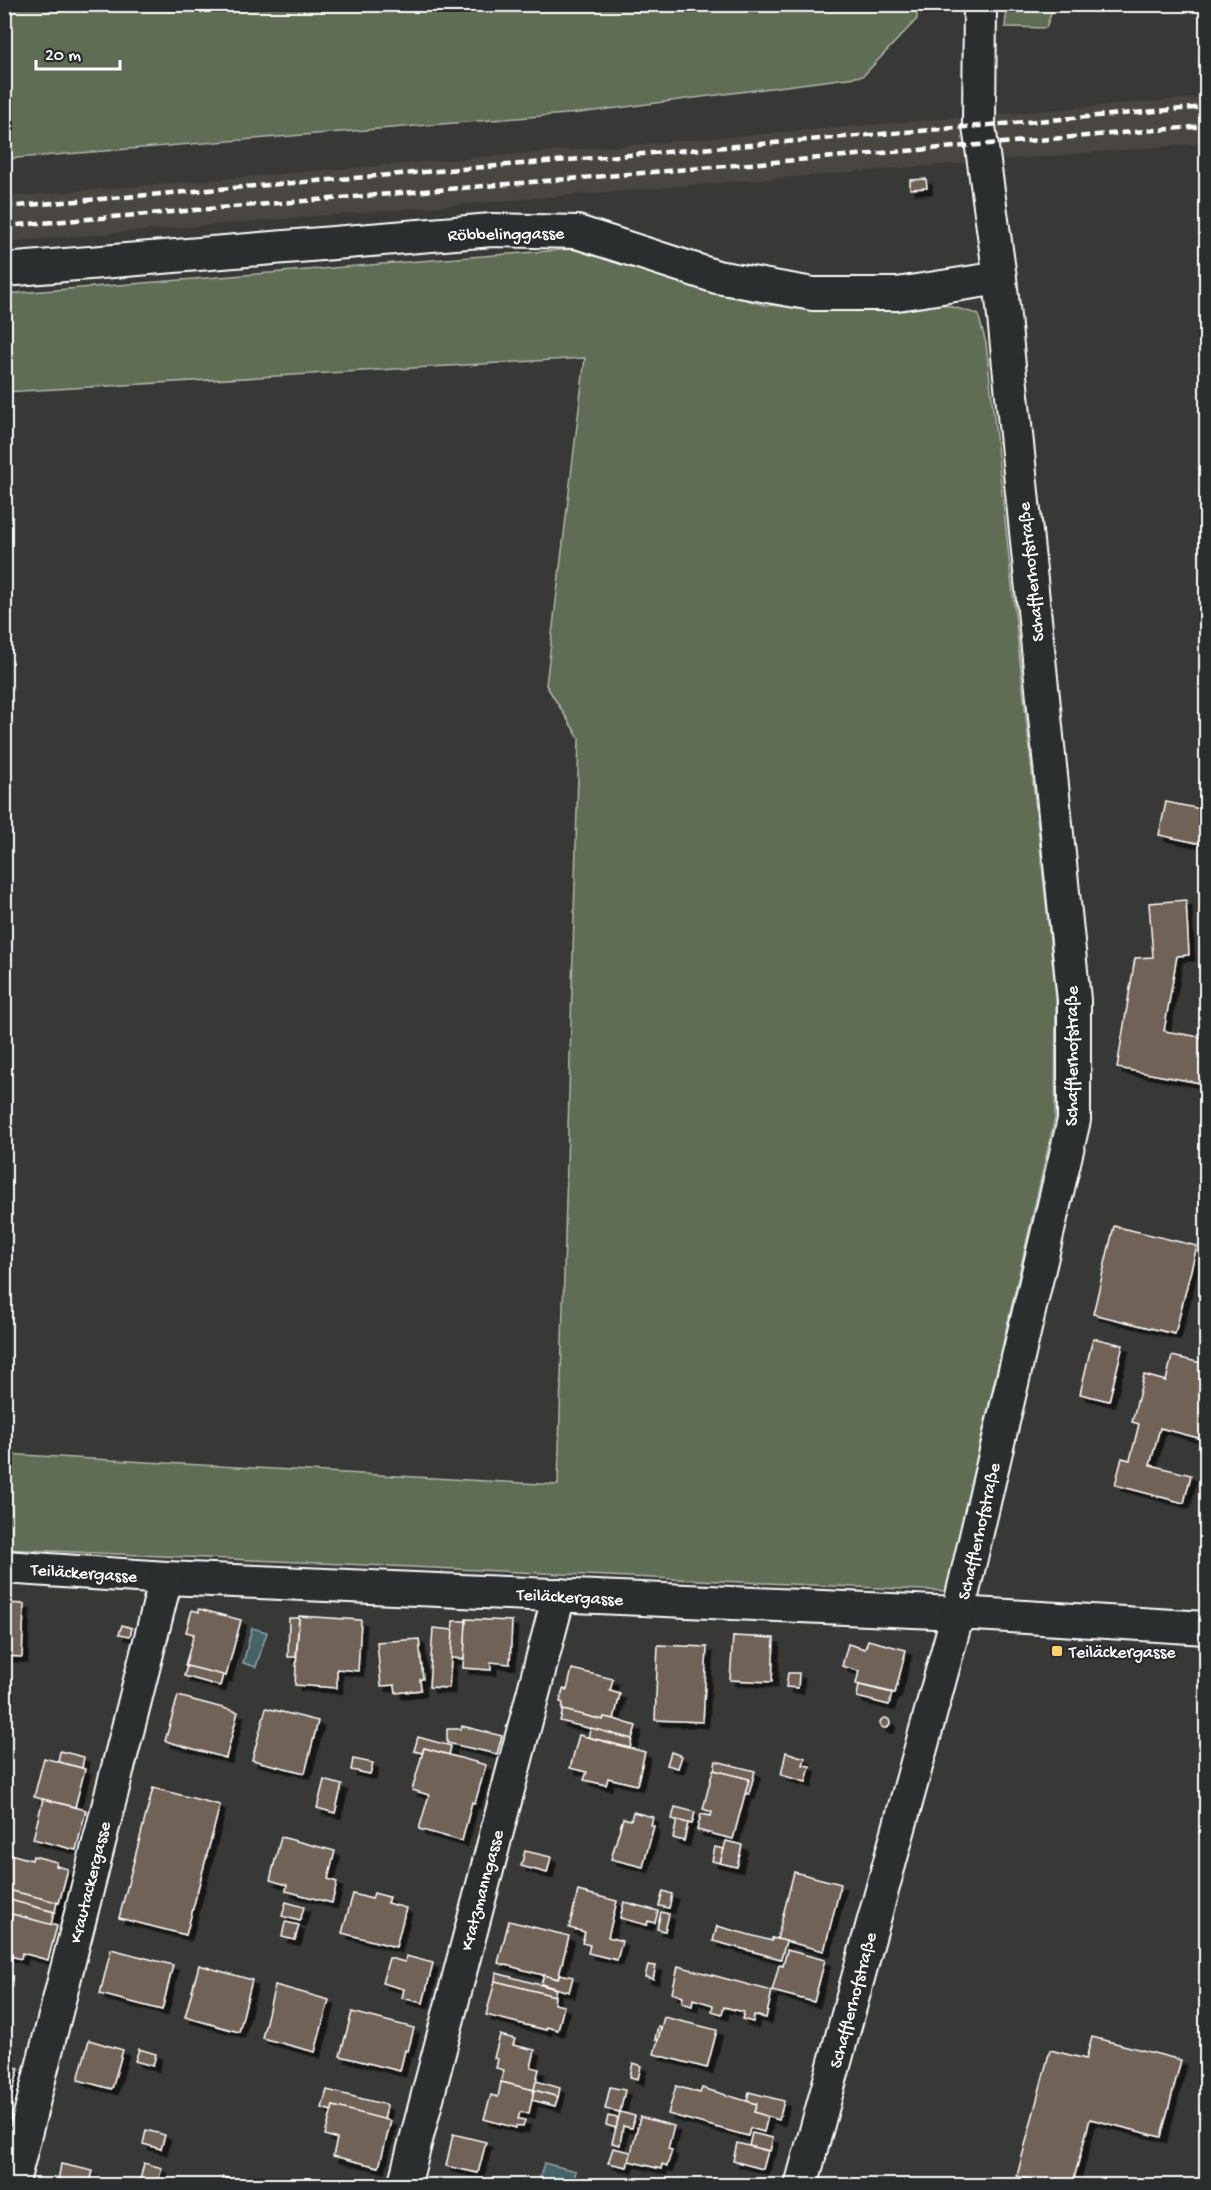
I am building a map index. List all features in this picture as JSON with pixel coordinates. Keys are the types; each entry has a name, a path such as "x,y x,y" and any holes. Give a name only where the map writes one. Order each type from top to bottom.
{"street":[{"name":"Schafflerhofstraße","path":"801,2186 958,1613 1074,1120 1074,1000 1000,278 979,126 980,4"},
{"name":"Röbbelinggasse","path":"4,270 492,230 577,232 717,277 813,294 897,294 1000,278"},
{"name":"Teiläckergasse","path":"4,1567 166,1578 958,1613 1206,1628"},
{"name":"Krautackergasse","path":"12,2186 166,1578"},
{"name":"Kratzmanngasse","path":"404,2186 559,1595"}],"shaded area":[{"path":"1206,97 1206,143 5,242 5,197"}],"green space":[{"path":"5,4 917,4 917,19 863,76 579,113 5,159"},
{"path":"1007,4 1054,5 1046,28 1005,27"},
{"path":"572,249 764,305 883,310 942,304 978,314 986,343 1056,996 1055,1118 946,1591 5,1549 5,1454 558,1485 579,738 546,685 585,358 5,392 5,294"}],"water":[{"path":"252,1628 267,1632 256,1667 243,1663"},
{"path":"544,2163 576,2171 573,2185 557,2185 539,2181"}],"building":[{"path":"926,179 927,188 910,189 910,180"},
{"path":"1166,802 1206,810 1202,844 1159,835"},
{"path":"1186,900 1189,955 1177,956 1164,1031 1206,1038 1206,1084 1117,1068 1135,958 1153,957 1149,903"},
{"path":"1114,1226 1197,1246 1175,1334 1093,1314"},
{"path":"1093,1338 1123,1345 1109,1401 1080,1394"},
{"path":"1172,1356 1206,1364 1201,1391 1206,1393 1206,1440 1160,1428 1150,1465 1191,1475 1184,1503 1115,1485 1122,1458 1130,1460 1139,1424 1132,1422 1144,1375 1166,1381"},
{"path":"4,1603 24,1604 22,1657 4,1656"},
{"path":"199,1609 241,1620 226,1676 185,1666 194,1634 186,1632 192,1610 199,1612"},
{"path":"299,1616 361,1620 358,1671 337,1669 337,1688 295,1685"},
{"path":"289,1618 299,1618 296,1657 288,1657"},
{"path":"466,1619 512,1621 510,1664 491,1662 491,1670 463,1668"},
{"path":"453,1621 466,1621 464,1659 451,1658"},
{"path":"122,1625 132,1628 130,1636 119,1634"},
{"path":"433,1628 453,1630 449,1688 429,1687"},
{"path":"733,1636 774,1638 772,1682 730,1680"},
{"path":"419,1639 423,1679 420,1679 421,1690 396,1693 395,1685 381,1686 377,1642"},
{"path":"868,1640 906,1650 895,1693 856,1684 859,1671 842,1666 848,1644 865,1649"},
{"path":"658,1645 707,1647 703,1722 655,1720"},
{"path":"187,1666 223,1675 220,1686 184,1676"},
{"path":"572,1669 613,1679 610,1691 620,1694 614,1719 604,1717 603,1720 562,1710 563,1703 560,1702 563,1689 567,1690"},
{"path":"788,1673 799,1673 798,1688 786,1687"},
{"path":"859,1685 892,1693 889,1705 857,1697"},
{"path":"178,1696 238,1712 226,1758 165,1741"},
{"path":"266,1708 318,1721 305,1773 252,1760"},
{"path":"563,1710 603,1720 604,1717 614,1719 636,1726 632,1739 560,1721"},
{"path":"885,1718 889,1719 889,1727 885,1728 881,1727 880,1723 881,1719"},
{"path":"462,1726 502,1736 497,1754 447,1743 447,1729 461,1729"},
{"path":"591,1728 632,1739 630,1748 588,1737"},
{"path":"579,1735 645,1752 637,1785 608,1778 606,1785 584,1780 587,1772 570,1768"},
{"path":"418,1737 451,1746 449,1755 424,1748 422,1753 414,1751"},
{"path":"424,1748 486,1765 475,1803 472,1802 462,1841 419,1829 429,1795 412,1790"},
{"path":"60,1751 84,1757 82,1768 58,1762"},
{"path":"671,1752 682,1756 678,1768 667,1765"},
{"path":"786,1752 805,1758 803,1765 810,1766 806,1782 781,1775"},
{"path":"44,1758 85,1769 75,1807 34,1797"},
{"path":"353,1759 373,1763 370,1774 351,1770"},
{"path":"716,1761 755,1771 749,1794 745,1793 749,1779 714,1770"},
{"path":"713,1770 749,1779 733,1839 697,1830 701,1814 711,1816 712,1812 703,1809"},
{"path":"324,1780 342,1785 335,1813 317,1808"},
{"path":"153,1788 220,1805 186,1935 119,1918"},
{"path":"43,1799 86,1810 76,1850 33,1839"},
{"path":"675,1807 695,1812 692,1824 672,1819"},
{"path":"633,1812 653,1817 651,1825 654,1826 643,1867 611,1859 623,1818 631,1820"},
{"path":"677,1820 688,1823 684,1841 673,1838"},
{"path":"281,1837 335,1851 328,1879 337,1882 332,1903 286,1891 287,1885 270,1880"},
{"path":"726,1841 742,1845 737,1867 720,1863"},
{"path":"715,1847 724,1849 720,1863 712,1861"},
{"path":"525,1851 551,1857 547,1873 521,1866"},
{"path":"10,1854 32,1860 33,1856 57,1862 56,1866 68,1869 59,1903 4,1889 4,1859 8,1860"},
{"path":"794,1872 841,1884 824,1951 777,1939"},
{"path":"4,1889 57,1902 55,1912 4,1899"},
{"path":"578,1891 617,1901 608,1937 622,1941 617,1960 588,1953 590,1945 582,1943 585,1932 569,1928"},
{"path":"663,1891 672,1894 669,1908 659,1906"},
{"path":"374,1893 389,1897 387,1903 406,1908 396,1947 342,1933 353,1894 372,1899"},
{"path":"6,1899 54,1912 51,1925 4,1913"},
{"path":"286,1902 304,1907 300,1921 282,1916"},
{"path":"624,1902 658,1911 655,1923 648,1921 647,1925 620,1918"},
{"path":"661,1912 669,1914 665,1931 657,1929"},
{"path":"12,1914 57,1926 48,1960 22,1953 21,1959 4,1954 4,1942"},
{"path":"509,1921 569,1936 558,1979 498,1963"},
{"path":"285,1922 299,1925 295,1940 282,1937"},
{"path":"717,1926 772,1941 772,1938 786,1941 781,1959 713,1941"},
{"path":"111,1949 173,1965 162,2010 100,1994"},
{"path":"787,1950 825,1960 814,2002 772,1991 779,1965 783,1966"},
{"path":"406,1956 433,1963 423,2003 402,1998 404,1989 382,1983 389,1958 405,1962"},
{"path":"199,1965 252,1980 239,2032 185,2017"},
{"path":"648,1965 656,1966 653,1979 645,1977"},
{"path":"678,1966 772,1991 766,2018 754,2015 753,2022 742,2019 744,2012 724,2007 722,2014 712,2011 713,2005 693,1999 692,2006 682,2003 683,1997 672,1993"},
{"path":"496,1973 556,1989 554,1996 495,1981"},
{"path":"560,1974 573,1977 569,1992 541,1984 544,1975 558,1979"},
{"path":"495,1981 555,1996 554,2004 564,2006 558,2030 547,2027 546,2030 486,2015"},
{"path":"275,1985 329,2000 315,2052 262,2038"},
{"path":"352,2012 414,2028 400,2071 340,2056"},
{"path":"664,2017 717,2030 707,2068 654,2054"},
{"path":"658,2026 661,2027 658,2040 655,2039"},
{"path":"500,2035 515,2039 513,2045 535,2050 531,2067 539,2069 534,2090 501,2082 504,2070 496,2068 498,2059 494,2058"},
{"path":"1092,2037 1181,2060 1161,2137 1090,2119 1072,2186 1054,2186 1017,2176 1050,2050 1086,2059"},
{"path":"89,2040 123,2050 112,2089 78,2080"},
{"path":"139,2049 156,2054 153,2066 135,2061"},
{"path":"633,2063 641,2066 638,2079 630,2077"},
{"path":"4,2065 19,2068 9,2105 4,2104"},
{"path":"536,2081 560,2088 558,2097 534,2090"},
{"path":"501,2082 534,2090 529,2113 520,2112 518,2119 525,2120 523,2127 516,2126 516,2128 484,2119 491,2095 498,2097"},
{"path":"676,2086 700,2093 702,2088 757,2104 754,2112 768,2116 764,2132 750,2128 748,2136 668,2114"},
{"path":"610,2087 625,2090 620,2112 605,2109"},
{"path":"327,2090 387,2105 384,2120 333,2106 332,2111 322,2108"},
{"path":"534,2090 558,2097 555,2106 532,2100"},
{"path":"749,2092 784,2101 779,2120 754,2112 757,2104 747,2101"},
{"path":"333,2106 391,2121 379,2167 333,2156 337,2139 325,2135"},
{"path":"620,2112 635,2116 632,2128 623,2126 620,2145 612,2143"},
{"path":"608,2116 618,2118 616,2128 606,2125"},
{"path":"640,2117 674,2126 668,2149 672,2150 667,2166 662,2164 661,2169 629,2161"},
{"path":"146,2130 165,2135 161,2149 143,2144"},
{"path":"752,2133 773,2138 770,2151 749,2146"},
{"path":"453,2134 486,2142 478,2173 446,2166"},
{"path":"737,2143 768,2151 763,2169 733,2161"},
{"path":"613,2148 631,2152 627,2167 608,2163"},
{"path":"144,2163 162,2168 157,2184 140,2180"},
{"path":"61,2164 93,2171 89,2186 77,2186 58,2181"},
{"path":"223,2177 243,2181 262,2186 221,2186"}],"railway":[{"path":"4,207 1206,107"},
{"path":"4,226 1206,126"}],"place":[{"name":"Teiläckergasse","path":"1057,1651"}]}
